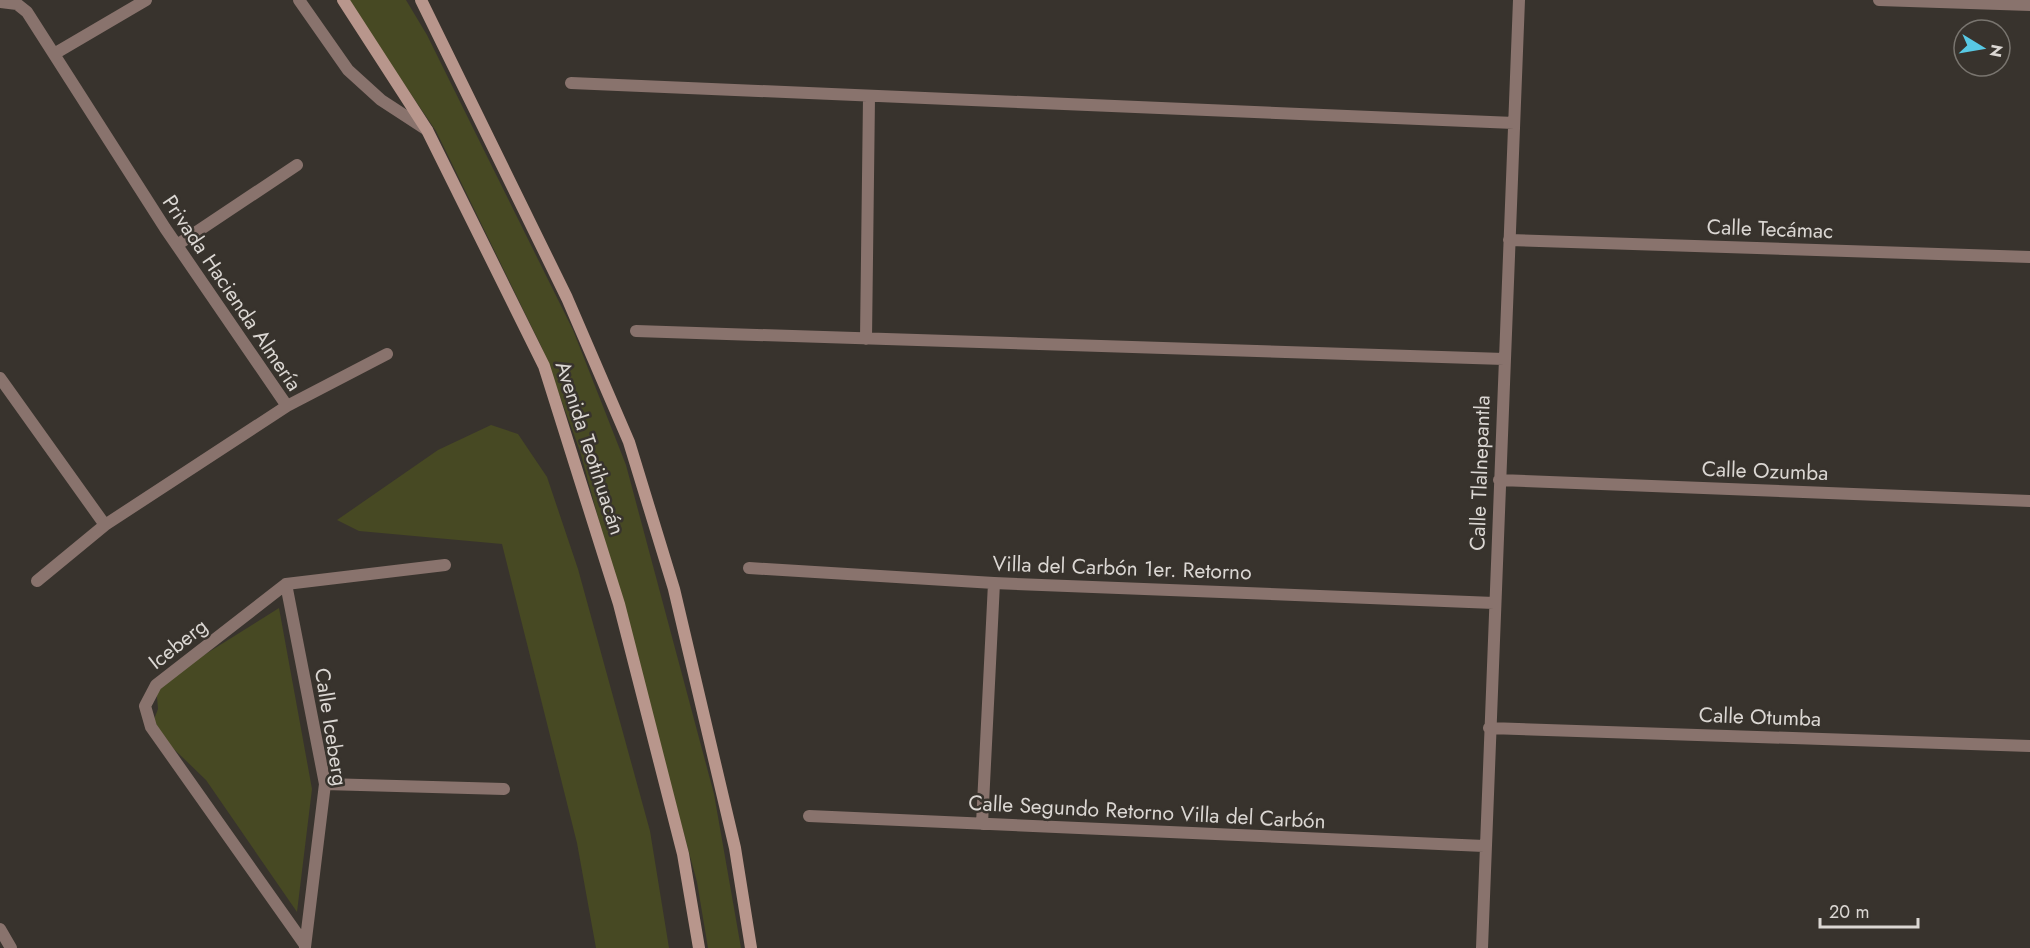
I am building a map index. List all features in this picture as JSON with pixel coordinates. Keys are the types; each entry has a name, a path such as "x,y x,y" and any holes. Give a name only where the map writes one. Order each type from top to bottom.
{"main road":[{"name":"Avenida Teotihuacán","path":"343,0 427,130 544,366 619,604 683,854 699,948"},
{"name":"Avenida Teotihuacán","path":"421,0 567,298 629,442 674,589 735,848 752,948"}],"street":[{"path":"54,54 146,0"},
{"path":"298,0 348,70 381,100 427,130"},
{"name":"Calle Tlalnepantla","path":"1482,948 1484,846 1520,0"},
{"path":"1880,0 2030,5"},
{"name":"Privada Hacienda Almería","path":"0,2 17,4 27,12 177,245 287,406 105,525 37,581"},
{"path":"571,83 1514,123"},
{"path":"866,339 869,97"},
{"path":"177,245 297,165"},
{"name":"Calle Tecámac","path":"1509,240 2030,257"},
{"path":"636,332 1504,359"},
{"path":"287,406 387,354"},
{"path":"0,378 105,525"},
{"name":"Calle Ozumba","path":"1499,480 2030,501"},
{"path":"286,584 445,565"},
{"name":"Villa del Carbón 1er. Retorno","path":"749,568 994,583 1494,603"},
{"path":"982,824 994,583"},
{"name":"Calle Iceberg","path":"286,584 325,784 305,946"},
{"name":"Iceberg","path":"286,584 156,685 145,706 151,727 305,946"},
{"name":"Calle Otumba","path":"1489,728 2030,746"},
{"path":"325,784 504,789"},
{"name":"Calle Segundo Retorno Villa del Carbón","path":"809,816 1484,846"},
{"path":"0,929 11,948"}],"green space":[{"path":"347,0 406,0 427,35 573,330 626,465 714,794 741,948 708,948 697,882 580,451 542,348 436,131"},
{"path":"491,425 518,434 547,477 578,569 650,831 669,948 596,948 577,843 502,544 359,531 337,520 438,450"},
{"path":"279,608 312,789 297,912 206,780 151,727 158,709 156,685"}]}
